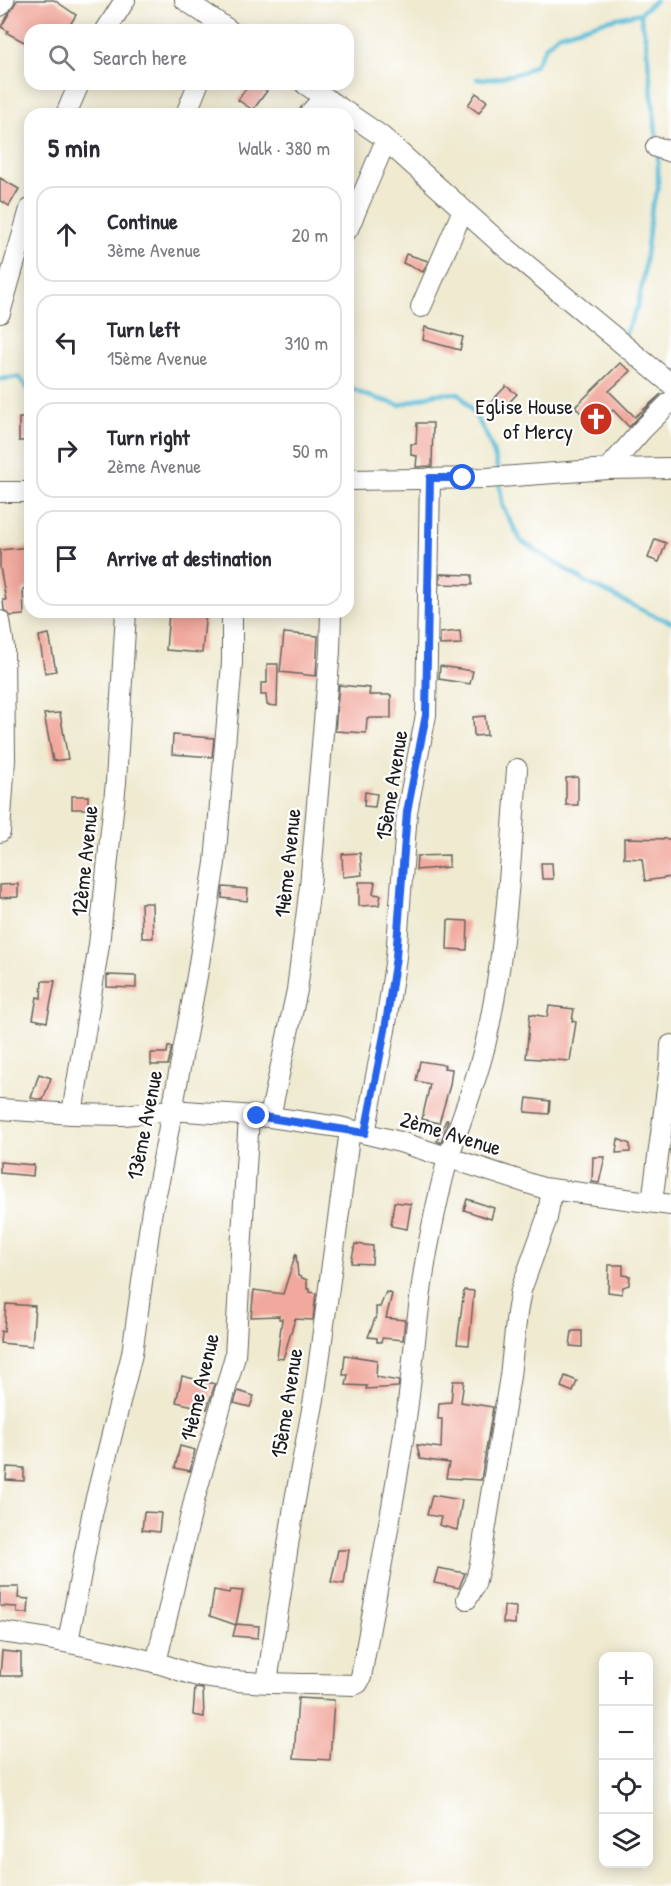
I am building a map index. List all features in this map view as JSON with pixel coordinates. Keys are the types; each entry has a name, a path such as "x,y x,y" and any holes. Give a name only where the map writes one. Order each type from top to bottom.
{"street":[{"path":"0,6 4,0"},
{"path":"110,24 125,0"},
{"path":"185,0 220,24"},
{"path":"69,108 76,90"},
{"path":"188,108 196,90"},
{"path":"314,90 340,108"},
{"path":"314,108 324,97"},
{"path":"354,118 386,140 526,265 670,386 642,430 608,469"},
{"path":"354,215 386,140"},
{"path":"421,307 463,210"},
{"path":"0,314 24,230"},
{"path":"354,480 488,478 608,469 671,468"},
{"name":"15ème Avenue","path":"267,1682 295,1500 358,1131 385,1030 396,957 407,812 426,715 430,478"},
{"path":"0,492 24,492"},
{"name":"12ème Avenue","path":"72,1114 99,945 116,782 126,618"},
{"name":"13ème Avenue","path":"68,1641 93,1510 132,1354 152,1210 197,976 214,863 232,663 232,618"},
{"name":"14ème Avenue","path":"270,1117 297,990 309,897 331,618"},
{"path":"0,621 4,647 5,760 0,832"},
{"path":"0,1632 68,1641 156,1663 200,1677 267,1682 354,1685 358,1683 361,1677 404,1440 422,1285 435,1213 449,1157 464,1117 486,1039 510,873 517,769"},
{"path":"662,1204 671,1045"},
{"name":"2ème Avenue","path":"0,1109 124,1115 171,1110 270,1117 358,1131 552,1190 662,1204"},
{"name":"14ème Avenue","path":"156,1663 195,1497 235,1356 249,1116"},
{"path":"467,1599 475,1584 480,1563 521,1290 547,1218 552,1190"}],"building":[{"path":"17,0 54,0 76,15 71,24 24,24 24,42 1,27"},
{"path":"245,90 267,91 254,108 250,108 238,100"},
{"path":"476,93 487,101 479,113 468,105"},
{"path":"0,178 19,189 9,206 0,200"},
{"path":"406,254 428,261 423,272 403,263"},
{"path":"425,327 463,337 460,350 423,340"},
{"path":"620,363 631,371 609,391 635,417 661,394 629,427 613,410 595,427 575,407"},
{"path":"506,386 517,394 500,412 490,403"},
{"path":"19,418 24,418 24,441 19,441"},
{"path":"417,423 433,423 432,466 416,467 417,456 411,455 411,444 416,444"},
{"path":"655,539 666,543 659,562 648,558"},
{"path":"24,548 24,615 11,616 4,610 3,600 6,600 0,567 0,550"},
{"path":"440,574 472,575 472,585 440,584"},
{"path":"169,618 205,618 202,653 166,650"},
{"path":"460,631 461,644 440,645 440,633"},
{"path":"284,633 318,636 316,676 280,672"},
{"path":"49,634 56,671 45,673 39,636"},
{"path":"267,664 278,664 277,706 267,705 266,695 261,695 261,683 267,683"},
{"path":"440,666 473,671 470,684 439,679"},
{"path":"339,685 370,688 369,695 391,695 391,718 367,718 366,733 335,731"},
{"path":"60,713 68,759 53,761 44,714"},
{"path":"485,716 487,735 474,736 473,717"},
{"path":"173,735 214,738 212,757 172,754"},
{"path":"578,777 578,805 566,805 566,778"},
{"path":"365,792 377,794 375,807 364,806"},
{"path":"72,796 88,796 88,809 72,809"},
{"path":"624,838 671,839 671,877 645,881 642,859 624,858"},
{"path":"360,853 362,875 343,877 342,854"},
{"path":"449,855 449,867 416,870 417,856"},
{"path":"541,863 552,863 553,879 542,879"},
{"path":"359,882 375,882 373,894 381,895 379,905 359,906"},
{"path":"18,884 18,897 0,898 0,885"},
{"path":"223,887 248,889 247,901 222,898"},
{"path":"141,903 152,903 153,938 142,938"},
{"path":"448,920 468,921 467,950 447,949"},
{"path":"107,975 136,976 136,988 107,987"},
{"path":"42,981 55,981 47,1022 33,1019 37,997 41,998"},
{"path":"549,1006 574,1009 572,1021 576,1022 570,1061 526,1058 530,1014 547,1017"},
{"path":"168,1047 172,1047 168,1065 151,1065 151,1053 167,1053"},
{"path":"420,1061 445,1065 444,1068 452,1069 450,1085 439,1123 422,1119 430,1084 416,1081"},
{"path":"39,1074 51,1078 43,1100 31,1098"},
{"path":"527,1098 550,1101 549,1114 525,1112"},
{"path":"448,1120 441,1143 437,1141"},
{"path":"618,1139 630,1144 630,1152 616,1153"},
{"path":"593,1157 605,1157 599,1183 592,1182"},
{"path":"0,1162 34,1165 33,1176 0,1173"},
{"path":"467,1199 494,1208 491,1219 464,1210"},
{"path":"394,1202 411,1204 407,1229 391,1226"},
{"path":"355,1244 373,1246 372,1264 351,1263"},
{"path":"296,1253 298,1276 307,1280 307,1289 310,1289 310,1292 316,1293 313,1320 295,1319 283,1359 277,1358 282,1319 279,1319 279,1316 251,1317 254,1290 283,1294"},
{"path":"609,1265 623,1265 623,1275 630,1276 629,1285 623,1287 622,1294 608,1292"},
{"path":"464,1290 474,1291 469,1345 457,1344"},
{"path":"386,1292 392,1294 386,1318 405,1320 403,1340 382,1338 381,1342 377,1342 377,1338 368,1337 376,1316 376,1307 380,1307"},
{"path":"6,1304 35,1306 32,1346 0,1343 1,1331 4,1332"},
{"path":"572,1331 582,1331 582,1347 570,1346"},
{"path":"345,1355 377,1360 376,1377 399,1381 398,1387 366,1389 367,1386 346,1385 348,1375 343,1375"},
{"path":"182,1376 215,1384 207,1409 176,1402"},
{"path":"565,1376 577,1381 573,1392 561,1387"},
{"path":"453,1381 464,1381 461,1402 493,1407 481,1480 446,1478 449,1463 420,1459 417,1445 441,1448 442,1419 438,1419 439,1403 451,1402"},
{"path":"238,1391 254,1396 250,1407 234,1403"},
{"path":"180,1446 195,1450 190,1471 175,1468"},
{"path":"7,1467 24,1468 24,1481 6,1480"},
{"path":"432,1495 462,1500 457,1530 439,1525 441,1517 427,1515"},
{"path":"144,1512 161,1513 159,1532 142,1530"},
{"path":"338,1550 349,1550 344,1584 331,1582"},
{"path":"438,1568 465,1573 459,1588 434,1583"},
{"path":"0,1587 19,1587 18,1598 29,1599 28,1613 17,1613 17,1607 0,1606"},
{"path":"214,1590 229,1593 230,1590 243,1591 236,1625 210,1616"},
{"path":"504,1606 516,1607 515,1624 503,1623"},
{"path":"236,1624 259,1626 258,1638 233,1636"},
{"path":"2,1651 21,1653 21,1676 0,1676"},
{"path":"195,1688 203,1689 204,1717 193,1715"},
{"path":"298,1698 334,1700 330,1760 294,1758"}],"waterway":[{"path":"477,79 493,79 523,72 535,65 546,46 558,35 640,13 656,0"},
{"path":"640,13 646,41 657,141"},
{"path":"624,337 638,305 643,280 652,206 658,190 658,153"},
{"path":"0,379 19,377 24,384"},
{"path":"354,390 400,405 435,394 459,393 488,439 498,471"},
{"path":"499,482 503,507 521,541 584,581 671,622"}],"place":[{"name":"Eglise House of Mercy","path":"596,419"}],"route":[{"path":"257,1116 339,1127 365,1133 385,1030 396,957 407,812 426,715 430,478 463,478"}]}
